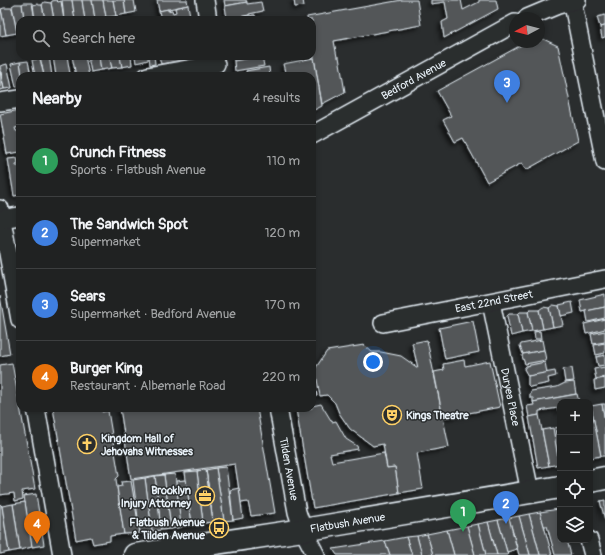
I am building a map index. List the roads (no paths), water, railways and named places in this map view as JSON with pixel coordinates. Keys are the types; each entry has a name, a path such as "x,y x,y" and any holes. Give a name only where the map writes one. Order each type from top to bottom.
{"main road":[{"path":"593,480 605,478"},
{"name":"Flatbush Avenue","path":"135,555 303,530 557,488"}],"street":[{"path":"205,0 207,16"},
{"path":"541,12 574,0 603,139 605,162"},
{"name":"Bedford Avenue","path":"316,133 509,26"},
{"path":"172,72 216,65"},
{"path":"0,102 16,100"},
{"path":"16,216 1,216 16,298"},
{"name":"East 22nd Street","path":"383,323 605,278"},
{"name":"Duryea Place","path":"491,302 530,492"},
{"path":"37,412 62,555"},
{"name":"Tilden Avenue","path":"279,412 297,512 303,530 316,555"},
{"path":"590,543 593,555"}],"place":[{"name":"Sears","path":"507,103"},
{"name":"Kings Theatre","path":"392,415"},
{"name":"Kingdom Hall of Jehovahs Witnesses","path":"87,444"},
{"name":"Brooklyn Injury Attorney","path":"205,496"},
{"name":"The Sandwich Spot","path":"506,524"},
{"name":"Flatbush Avenue & Tilden Avenue","path":"219,528"},
{"name":"Crunch Fitness","path":"463,532"},
{"name":"Burger King","path":"37,544"}]}
